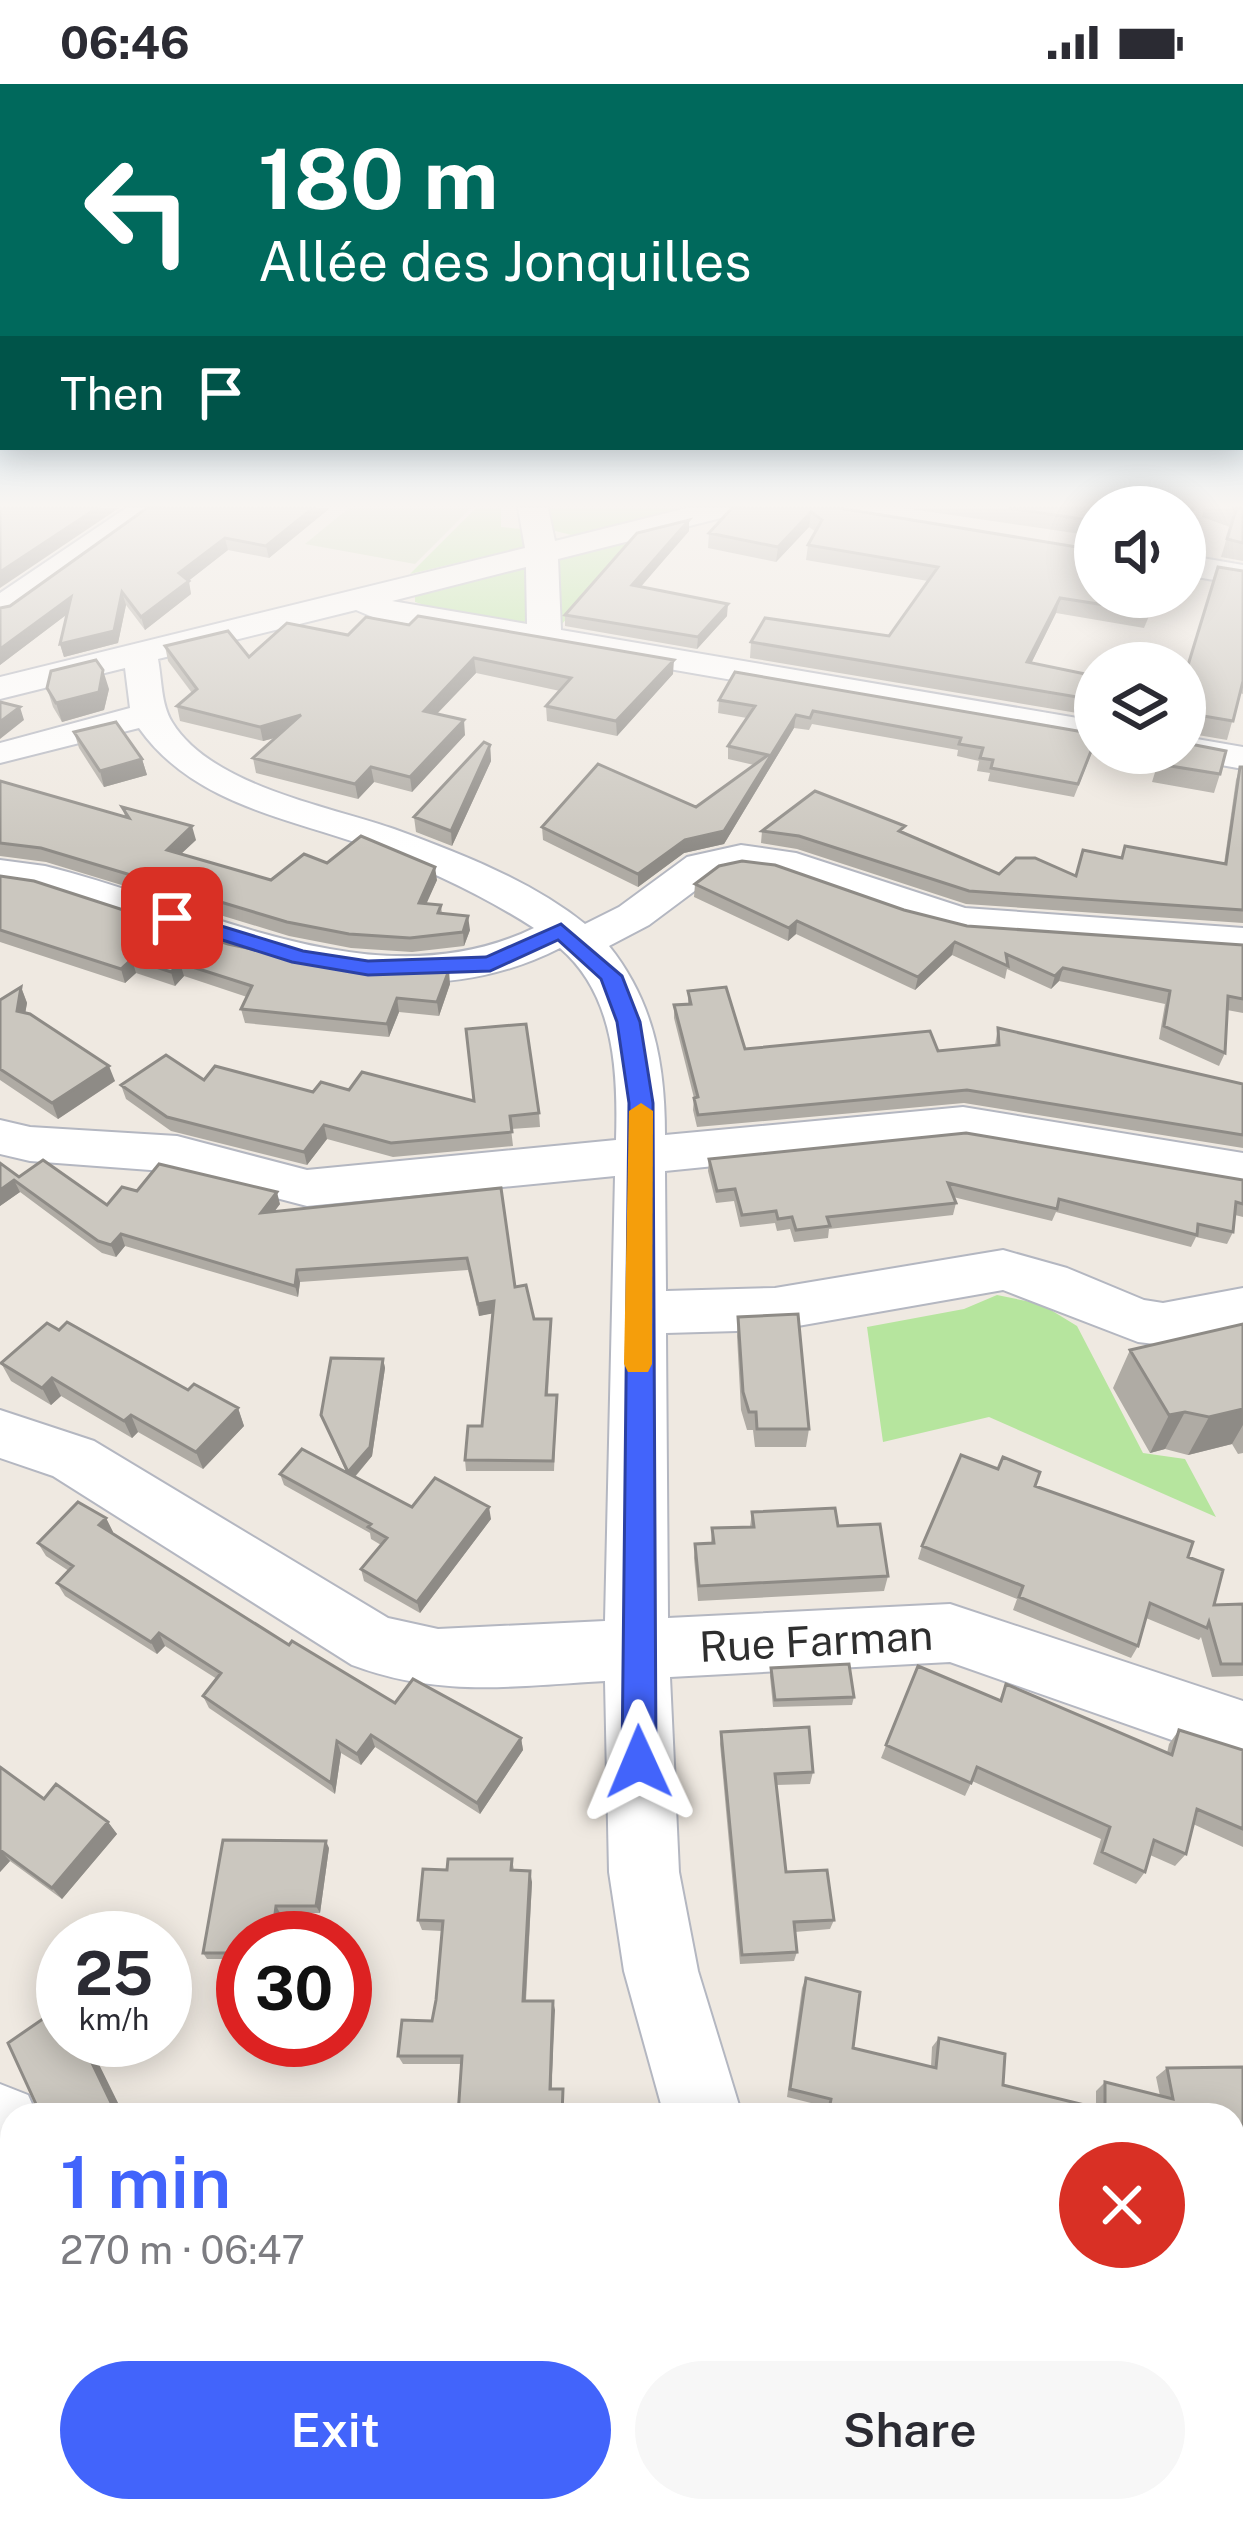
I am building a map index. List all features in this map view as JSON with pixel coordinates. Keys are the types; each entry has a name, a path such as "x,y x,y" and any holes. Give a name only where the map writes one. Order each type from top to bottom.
{"street":[{"path":"0,688 74,655 140,653 265,622"},
{"path":"456,622 1074,728"},
{"path":"544,622 544,637"},
{"path":"140,653 150,714 182,754 226,784 431,857 506,895 571,938 610,976 628,1022 639,1081 642,1155 640,1800 651,1918 674,2022 699,2103"},
{"path":"5,753 150,714"},
{"path":"1206,752 1243,758"},
{"path":"0,872 45,878 343,966 420,969 490,964 634,916 702,866 741,857 782,862 918,910 965,921 1243,941"},
{"path":"0,1137 30,1144 177,1154 268,1182 307,1188 963,1124 1243,1171"},
{"path":"639,1313 775,1310 1003,1270 1048,1282 1138,1321 1163,1324 1243,1309"},
{"name":"Rue Farman","path":"0,1434 73,1458 349,1630 402,1653 474,1658 950,1633 1243,1733"}],"green space":[{"path":"477,622 524,622 499,629"},
{"path":"997,1295 1041,1304 1077,1326 1143,1453 1185,1459 1216,1517 989,1417 883,1442 867,1327 964,1309"}],"building":[{"path":"0,622 37,622 0,649"},
{"path":"65,622 116,622 114,631 60,644"},
{"path":"361,622 452,622 674,660 616,721 546,706 571,678 474,658 424,711 464,720 410,777 371,767 355,784 253,758 301,715 260,727 177,706 197,689 165,646 228,631 249,657 287,623 348,635"},
{"path":"606,622 712,622 698,637"},
{"path":"763,622 889,636 899,622 1048,622 1027,662 1074,672 1074,696 751,642"},
{"path":"1201,622 1243,622 1243,681 1233,721 1206,716 1206,642 1195,642"},
{"path":"96,660 103,670 99,692 56,703 47,688 51,671"},
{"path":"735,672 1074,730 1074,774 1082,774 1078,784 991,768 993,760 980,758 983,748 959,744 961,738 813,711 810,718 796,715 724,831 685,840 638,874 542,827 598,764 696,807 768,755 728,746 755,706 719,700"},
{"path":"0,702 20,707 0,722"},
{"path":"116,722 142,759 100,771 74,732"},
{"path":"484,742 490,745 451,831 414,817"},
{"path":"1206,747 1226,751 1220,774 1206,772"},
{"path":"1240,767 1243,910 969,891 799,836 762,831 815,791 905,826 899,831 999,874 1016,858 1035,858 1076,876 1083,850 1122,858 1125,846 1226,864"},
{"path":"0,781 129,818 122,807 192,826 167,850 271,880 304,854 327,863 361,836 435,867 419,903 441,905 438,913 468,916 463,932 410,938 349,934 287,922 41,848 0,843"},
{"path":"742,861 775,865 904,910 967,926 1243,945 1243,999 1228,996 1225,1053 1164,1026 1170,991 1063,968 1055,976 1006,954 1008,966 955,942 918,977 797,921 789,928 695,884 719,866"},
{"path":"0,876 34,881 228,944 362,972 449,970 437,1002 397,998 387,1024 241,1009 252,986 180,963 171,972 132,959 121,969 0,930"},
{"path":"21,987 17,1011 30,1014 109,1066 52,1103 0,1069 0,1000"},
{"path":"726,987 745,1049 930,1031 938,1051 999,1045 998,1028 1243,1084 1243,1135 967,1090 698,1115 694,1098 698,1097 674,1005 691,1004 688,991"},
{"path":"526,1024 539,1113 510,1116 512,1132 391,1143 324,1125 304,1152 167,1117 121,1085 166,1055 204,1080 215,1066 313,1092 321,1082 349,1090 362,1072 474,1101 466,1029"},
{"path":"966,1133 1243,1180 1243,1204 1236,1202 1233,1232 1198,1224 1197,1235 1059,1199 1057,1209 948,1183 956,1203 827,1217 830,1226 796,1230 792,1217 778,1219 776,1211 742,1215 735,1189 717,1191 709,1159"},
{"path":"43,1160 107,1205 122,1187 137,1191 159,1164 277,1192 261,1213 501,1188 515,1287 526,1285 534,1319 551,1319 546,1395 557,1395 553,1461 465,1460 468,1426 482,1426 494,1301 478,1304 467,1258 297,1270 295,1286 121,1234 111,1245 98,1241 14,1180 0,1190 0,1163 19,1177"},
{"path":"798,1314 809,1429 757,1429 756,1412 749,1412 743,1392 738,1317"},
{"path":"67,1322 188,1390 194,1384 238,1408 196,1452 131,1415 124,1421 52,1378 42,1388 1,1363 47,1323 59,1330"},
{"path":"1243,1324 1243,1409 1209,1417 1185,1412 1169,1415 1130,1350"},
{"path":"331,1358 383,1359 370,1447 348,1472 321,1415"},
{"path":"302,1449 412,1507 435,1478 489,1507 417,1602 361,1569 387,1538 368,1527 371,1524 280,1474"},
{"path":"961,1455 998,1469 1003,1457 1040,1472 1035,1486 1193,1542 1188,1557 1223,1570 1214,1605 1243,1604 1243,1664 1221,1664 1209,1622 1207,1628 1150,1603 1138,1646 1019,1597 1023,1586 922,1546"},
{"path":"78,1502 106,1518 99,1525 289,1645 292,1641 395,1703 413,1679 521,1738 477,1803 371,1735 357,1754 337,1741 331,1783 203,1696 221,1673 159,1633 151,1642 57,1583 73,1566 38,1543"},
{"path":"835,1508 838,1526 880,1524 888,1576 699,1586 695,1544 714,1543 712,1528 754,1527 752,1512"},
{"path":"849,1664 854,1697 775,1700 771,1668"},
{"path":"918,1666 1001,1701 1006,1684 1172,1755 1179,1730 1243,1750 1243,1829 1197,1809 1186,1854 1154,1840 1145,1872 1102,1852 1110,1827 977,1767 971,1783 886,1745"},
{"path":"809,1727 813,1772 775,1774 786,1872 827,1870 834,1920 794,1922 797,1952 742,1955 721,1732"},
{"path":"0,1767 44,1799 56,1784 108,1822 52,1888 0,1850"},
{"path":"223,1840 326,1841 316,1906 216,1911 216,1953 203,1953"},
{"path":"448,1859 512,1859 511,1870 530,1871 523,2001 553,2001 550,2089 563,2089 562,2103 459,2103 462,2056 398,2056 402,2020 432,2021 443,1921 418,1920 423,1869 447,1870"},
{"path":"806,1978 860,1992 853,2048 936,2068 939,2038 1005,2054 1003,2085 1076,2103 830,2103 831,2099 790,2089"},
{"path":"36,2024 36,2067 94,2067 111,2103 36,2103 8,2043"},
{"path":"1243,2067 1243,2103 1105,2103 1105,2082 1173,2099 1167,2068"}],"slow traffic":[{"path":"638,1364 641,1111"}],"route":[{"path":"172,918 300,957 368,968 490,964 561,931 610,976 628,1022 641,1103 639,1762"}]}
